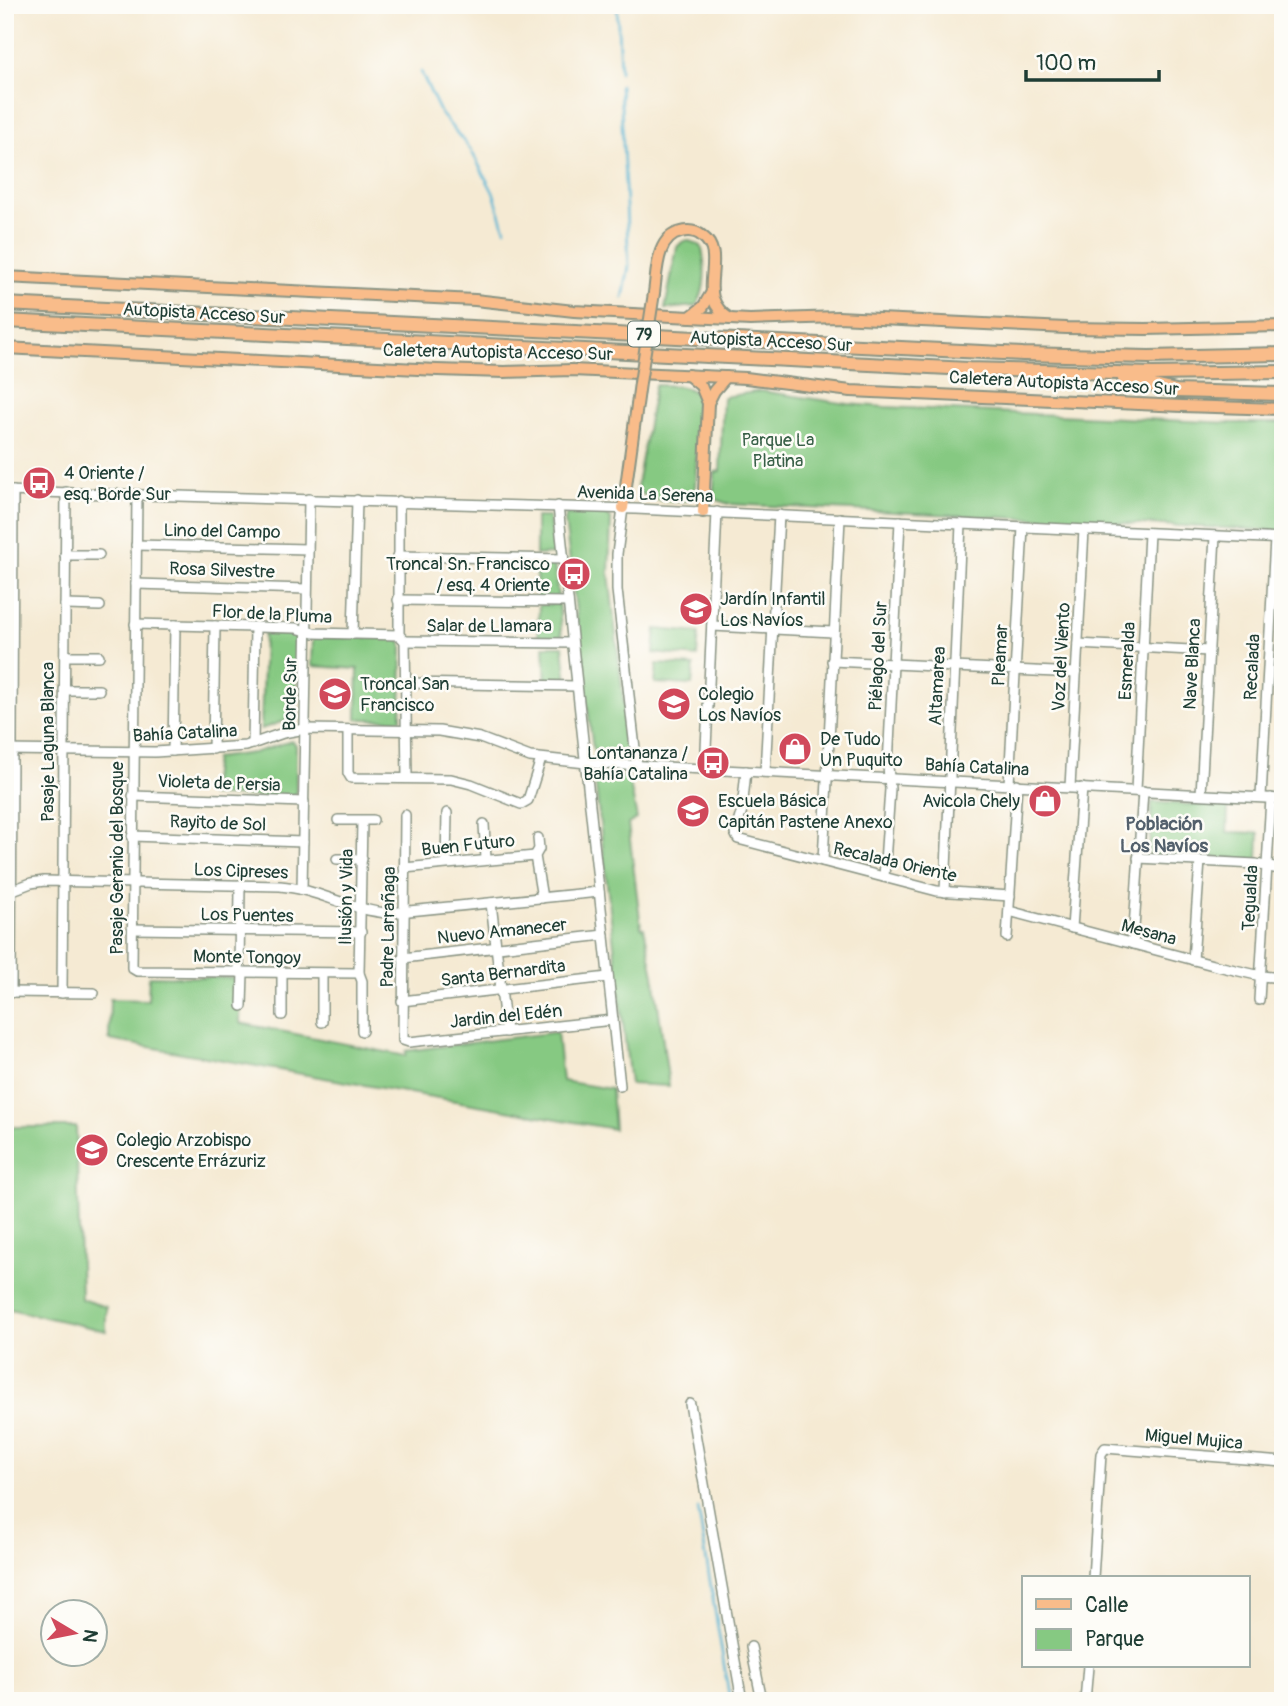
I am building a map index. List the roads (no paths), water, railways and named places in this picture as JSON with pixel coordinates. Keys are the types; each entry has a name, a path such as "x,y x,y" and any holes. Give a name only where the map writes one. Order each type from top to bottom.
{"highway":[{"name":"Autopista Acceso Sur","path":"5,304 1035,354 1159,357 1283,354"},
{"name":"Autopista Acceso Sur","path":"5,321 969,369 1100,374 1283,372"},
{"path":"1100,374 1177,391 1283,394"}],"main road":[{"path":"623,508 654,293 664,245 671,236 688,231 701,235 711,246 712,292 717,307 730,319"},
{"path":"5,277 475,300 560,310 730,319 838,317 1066,328 1283,327"},
{"path":"690,317 703,307 712,292"},
{"name":"Caletera Autopista Acceso Sur","path":"5,348 437,370 572,370 688,375 850,391 1182,407 1283,409"},
{"path":"688,375 701,386 708,403"},
{"path":"703,512 708,403 713,391 726,377"}],"street":[{"name":"Avenida La Serena","path":"9,491 623,508 1279,539"},
{"path":"9,491 8,992 94,993"},
{"name":"Pasaje Laguna Blanca","path":"62,992 66,492"},
{"name":"Pasaje Geranio del Bosque","path":"133,970 132,836 137,494"},
{"name":"Borde Sur","path":"302,890 309,499"},
{"path":"353,634 357,500"},
{"path":"399,501 398,600 406,683 407,778"},
{"path":"558,506 620,1086"},
{"path":"623,508 617,554 617,590 637,766"},
{"path":"705,770 717,512"},
{"path":"765,772 779,515"},
{"path":"823,861 839,518"},
{"name":"Piélago del Sur","path":"884,877 900,521"},
{"name":"Altamarea","path":"945,892 961,524"},
{"name":"Pleamar","path":"1007,937 1015,670 1023,527"},
{"name":"Voz del Viento","path":"1070,787 1084,530"},
{"name":"Esmeralda","path":"1133,944 1139,858 1149,533"},
{"name":"Nave Blanca","path":"1201,794 1215,536"},
{"name":"Recalada","path":"1266,798 1279,539"},
{"name":"Lino del Campo","path":"136,545 308,549"},
{"path":"65,555 99,555"},
{"path":"398,556 564,559"},
{"name":"Rosa Silvestre","path":"136,584 307,589"},
{"path":"398,600 568,602"},
{"path":"65,605 100,606"},
{"name":"Flor de la Pluma","path":"135,624 296,628 402,638"},
{"path":"173,751 175,625"},
{"path":"213,749 215,626"},
{"path":"712,626 833,632"},
{"path":"253,744 255,627"},
{"name":"Salar de Llamara","path":"402,638 572,643"},
{"path":"1078,644 1209,651"},
{"path":"65,656 99,656"},
{"path":"832,661 1076,673"},
{"path":"406,683 577,686"},
{"path":"64,690 99,690"},
{"name":"Bahía Catalina","path":"9,750 173,751 253,744 283,733 305,729 407,731 466,734 522,755 586,764 1283,799"},
{"path":"348,730 349,777 457,780 506,800 526,804 541,759"},
{"name":"Recalada Oriente","path":"746,772 743,804 735,836 945,892 1010,896"},
{"path":"1072,928 1082,788"},
{"name":"Violeta de Persia","path":"133,796 304,802"},
{"name":"Tegualda","path":"1259,1000 1267,867 1266,798"},
{"path":"446,863 447,813"},
{"name":"Padre Larrañaga","path":"403,1040 405,814"},
{"path":"338,820 373,820"},
{"name":"Ilusión y Vida","path":"362,821 359,973 362,981 362,1031"},
{"path":"484,824 486,859"},
{"name":"Rayito de Sol","path":"132,836 303,842"},
{"path":"538,838 539,849 535,856 541,898"},
{"name":"Buen Futuro","path":"404,867 535,856"},
{"path":"1139,858 1256,864 1283,870"},
{"path":"337,859 362,859"},
{"path":"1193,960 1200,861"},
{"name":"Los Cipreses","path":"8,892 37,881 280,886 302,890 361,909 404,913 599,892"},
{"path":"240,885 242,1006"},
{"path":"491,903 506,1032"},
{"name":"Mesana","path":"1009,911 1193,960 1261,976 1283,978"},
{"name":"Los Puentes","path":"133,929 361,932"},
{"name":"Nuevo Amanecer","path":"403,958 604,935"},
{"name":"Monte Tongoy","path":"133,970 359,973"},
{"path":"282,973 282,1015"},
{"path":"322,974 322,1021"},
{"name":"Santa Bernardita","path":"402,1001 608,977"},
{"name":"Jardin del Edén","path":"403,1040 409,1042 613,1020"},
{"path":"690,1404 742,1701"},
{"name":"Miguel Mujica","path":"1093,1576 1103,1449 1110,1447 1283,1462"},
{"path":"751,1647 762,1701"},
{"path":"1086,1701 1088,1668"}],"waterway":[{"path":"617,5 620,72"},
{"path":"421,72 441,114 471,150 494,194 505,229"},
{"path":"620,85 629,266 623,298"},
{"path":"698,1509 730,1701"}],"place":[{"name":"4 Oriente / esq. Borde Sur","path":"39,483"},
{"name":"Troncal Sn. Francisco / esq. 4 Oriente","path":"574,574"},
{"name":"Jardín Infantil Los Navíos","path":"696,609"},
{"name":"Troncal San Francisco","path":"335,694"},
{"name":"Colegio Los Navíos","path":"674,704"},
{"name":"De Tudo Un Puquito","path":"795,749"},
{"name":"Lontananza / Bahía Catalina","path":"713,763"},
{"name":"Avicola Chely","path":"1045,801"},
{"name":"Escuela Básica Capitán Pastene Anexo","path":"693,811"},
{"name":"Colegio Arzobispo Crescente Errázuriz","path":"92,1150"}],"district":[{"name":"Población Los Navíos","path":"1164,834"}],"park label":[{"name":"Parque La Platina","path":"778,450"}]}
